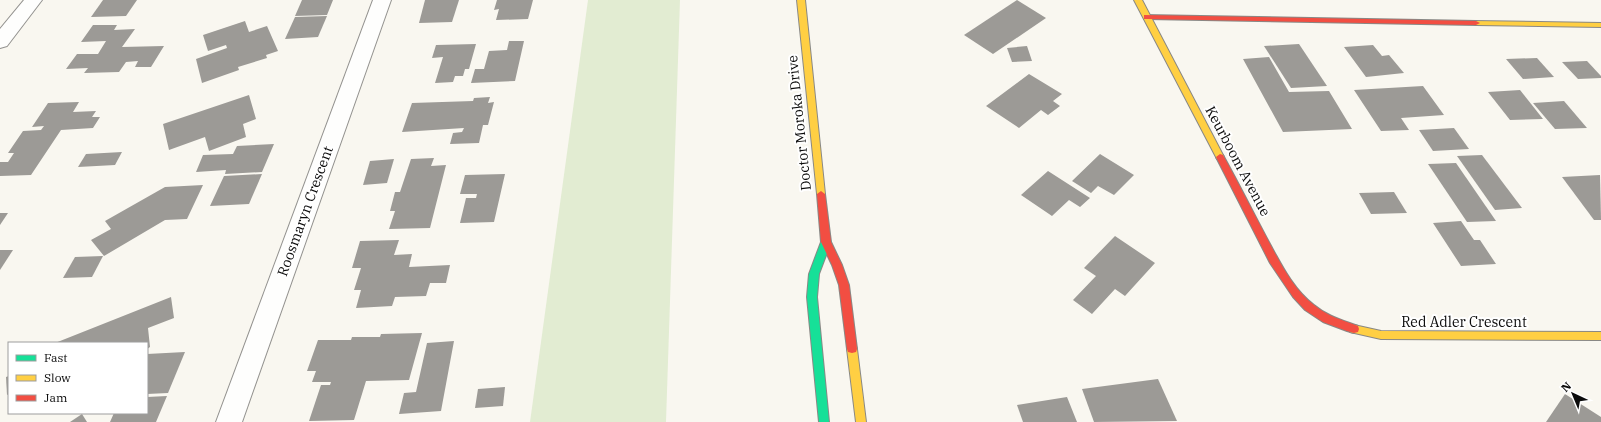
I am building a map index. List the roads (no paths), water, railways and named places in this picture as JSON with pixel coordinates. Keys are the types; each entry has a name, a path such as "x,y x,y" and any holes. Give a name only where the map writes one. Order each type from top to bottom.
{"street":[{"path":"0,42 33,0"},
{"name":"Roosmaryn Crescent","path":"229,422 382,0"},
{"name":"Doctor Moroka Drive","path":"800,0 826,242 837,265 844,285 861,422"},
{"name":"Keurboom Avenue","path":"1138,0 1272,257 1290,285 1308,307 1330,320"},
{"path":"1147,17 1601,24"},
{"name":"Doctor Moroka Drive","path":"824,422 812,297 814,274 826,242"},
{"name":"Red Adler Crescent","path":"1330,320 1352,329 1381,335 1601,336"}]}
